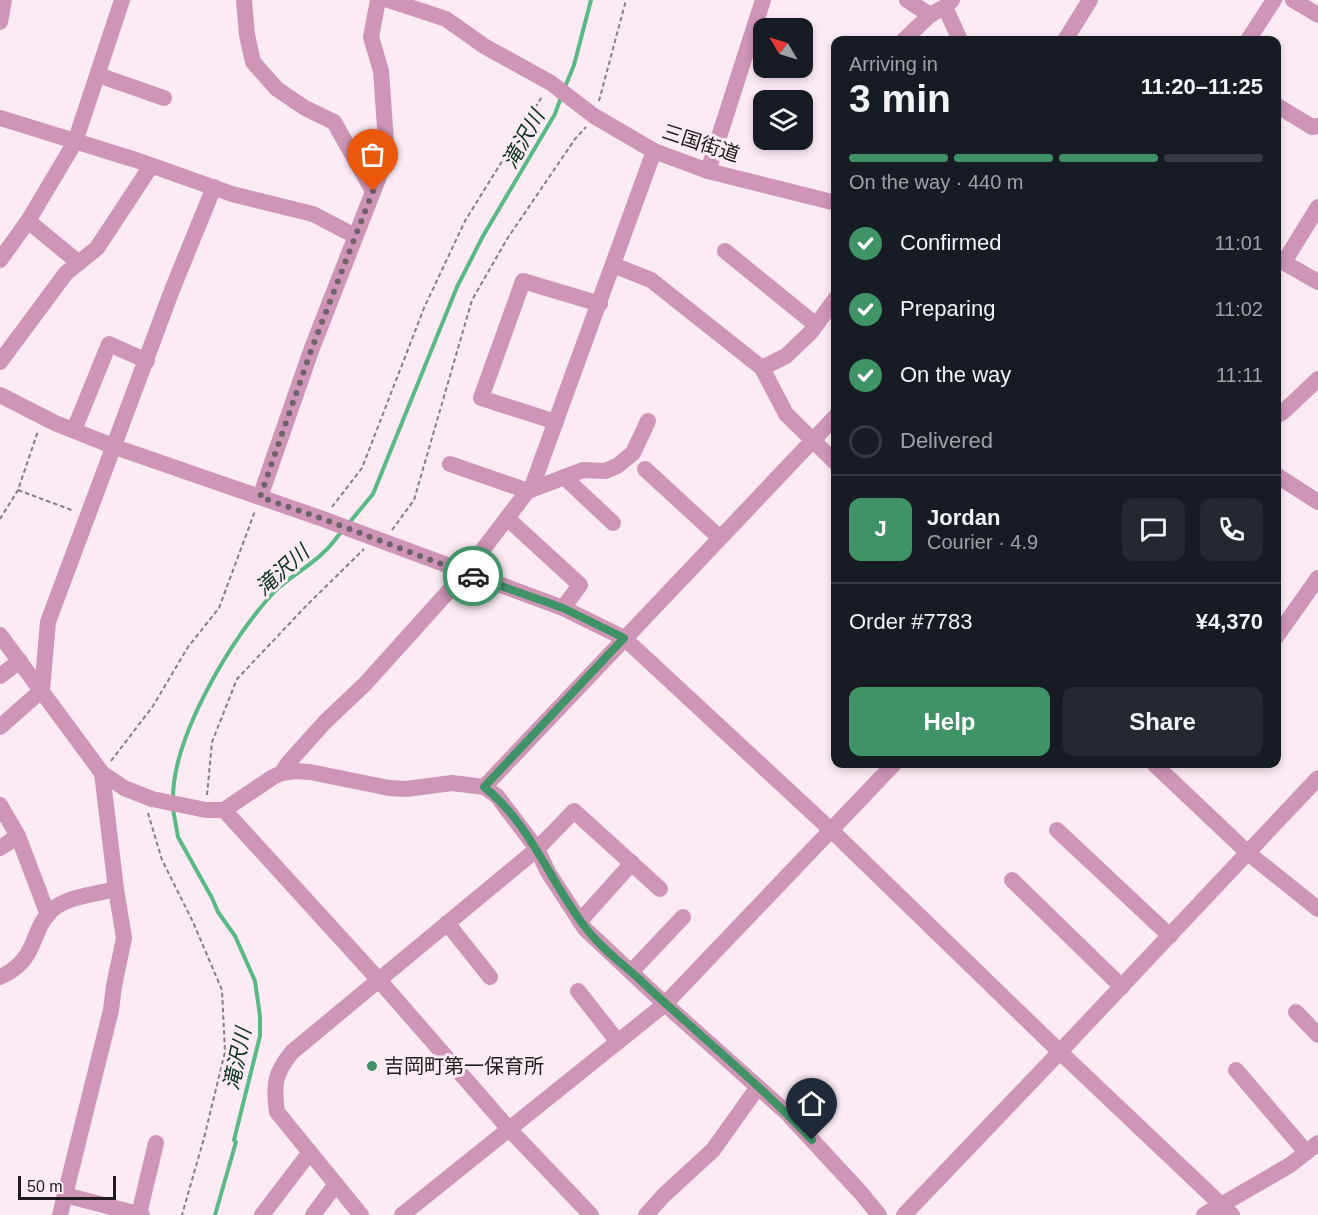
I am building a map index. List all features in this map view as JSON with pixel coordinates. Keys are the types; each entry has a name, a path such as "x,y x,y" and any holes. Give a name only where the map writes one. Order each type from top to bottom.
{"street":[{"path":"0,22 4,0"},
{"path":"0,260 28,221 75,142 123,0"},
{"path":"244,0 247,35 253,62 278,89 305,108 334,122 373,191"},
{"path":"260,497 312,348 387,156 381,71 371,37 378,0"},
{"path":"388,0 446,19 484,46 551,83"},
{"path":"708,171 763,0"},
{"path":"907,0 930,15"},
{"path":"1068,36 1090,0"},
{"path":"1251,36 1274,0"},
{"path":"1293,0 1318,15"},
{"path":"908,36 930,15 948,4 959,36"},
{"path":"98,75 164,98"},
{"name":"三国街道","path":"551,83 594,116 654,151 708,171 831,202"},
{"path":"1281,108 1312,127 1318,126"},
{"path":"0,118 232,194 313,214 355,236"},
{"path":"0,635 102,772 124,788 149,798 206,810 224,810 282,773 288,763 325,722 365,684 465,573 533,484 654,151"},
{"path":"0,362 66,273 97,248 151,166"},
{"path":"0,727 42,690 48,622 172,290 214,187"},
{"path":"1281,259 1318,207"},
{"path":"28,221 80,263"},
{"path":"725,251 816,325"},
{"path":"1281,261 1318,282"},
{"path":"614,265 651,280 762,368 786,414 831,458"},
{"path":"556,422 481,398 523,281 600,304"},
{"path":"762,368 786,356 816,325 831,305"},
{"path":"74,430 109,344 147,361"},
{"path":"1281,413 1318,379"},
{"path":"0,395 43,417 115,447 323,519 563,608 624,638 831,830 1226,1210"},
{"path":"450,464 528,491 583,470 605,471 617,465 633,453 648,421"},
{"path":"484,787 831,421"},
{"path":"645,469 720,538"},
{"path":"564,477 613,523"},
{"path":"1281,479 1318,502"},
{"path":"508,519 580,585 563,608"},
{"path":"1281,630 1318,578"},
{"path":"0,676 20,661"},
{"path":"407,1214 665,1004 890,768"},
{"path":"1160,768 1248,853 1318,909"},
{"path":"60,1215 111,1010 124,938 102,772"},
{"path":"282,773 310,772 389,788 406,789 452,783 484,787 497,796 537,849 548,872 585,928 665,1004 787,1113 879,1215"},
{"path":"904,1215 1318,778"},
{"path":"0,805 18,836 48,915"},
{"path":"224,810 378,979 509,1129 591,1215"},
{"path":"361,1215 277,1112 275,1097 278,1069 292,1052 537,849 574,811 660,889"},
{"path":"1057,830 1170,936"},
{"path":"0,848 18,836"},
{"path":"580,921 632,863"},
{"path":"1012,880 1122,987"},
{"path":"0,977 22,963 54,908 74,899 116,889"},
{"path":"631,972 683,917"},
{"path":"447,923 490,976"},
{"path":"578,991 618,1042"},
{"path":"1296,1012 1318,1035"},
{"path":"1204,1215 1226,1210 1312,1148 1236,1070"},
{"path":"646,1215 664,1195 713,1150 758,1087"},
{"path":"65,1195 141,1215 156,1143"},
{"path":"262,1215 310,1152"},
{"path":"313,1215 336,1184"}],"path":[{"path":"206,810 212,742 237,679 306,606 379,541 414,501 472,300 507,239 575,139 594,116 626,0"},
{"path":"323,519 362,468 424,308 465,221 551,83"},
{"path":"0,519 18,490 43,417"},
{"path":"18,490 88,516"},
{"path":"102,772 153,706 188,647 219,608 260,497"},
{"path":"149,798 149,816 162,860 193,922 222,990 225,1052 182,1215"}],"waterway":[{"name":"滝沢川","path":"565,87 574,65 591,0"},
{"name":"滝沢川","path":"349,523 373,494 457,287 483,236 555,114 561,97"},
{"name":"滝沢川","path":"173,798 176,773 194,717 240,634 274,592 318,557 342,531"},
{"name":"滝沢川","path":"173,809 178,837 218,912 235,936 255,981 260,1016 260,1036 234,1140 236,1142 215,1215"}],"way so far":[{"path":"373,191 312,348 260,497 473,576"}],"place":[{"name":"吉岡町第一保育所","path":"372,1066"}],"route":[{"path":"473,576 563,608 624,638 484,787 497,796 537,849 548,872 585,928 665,1004 787,1113 812,1140"}]}
